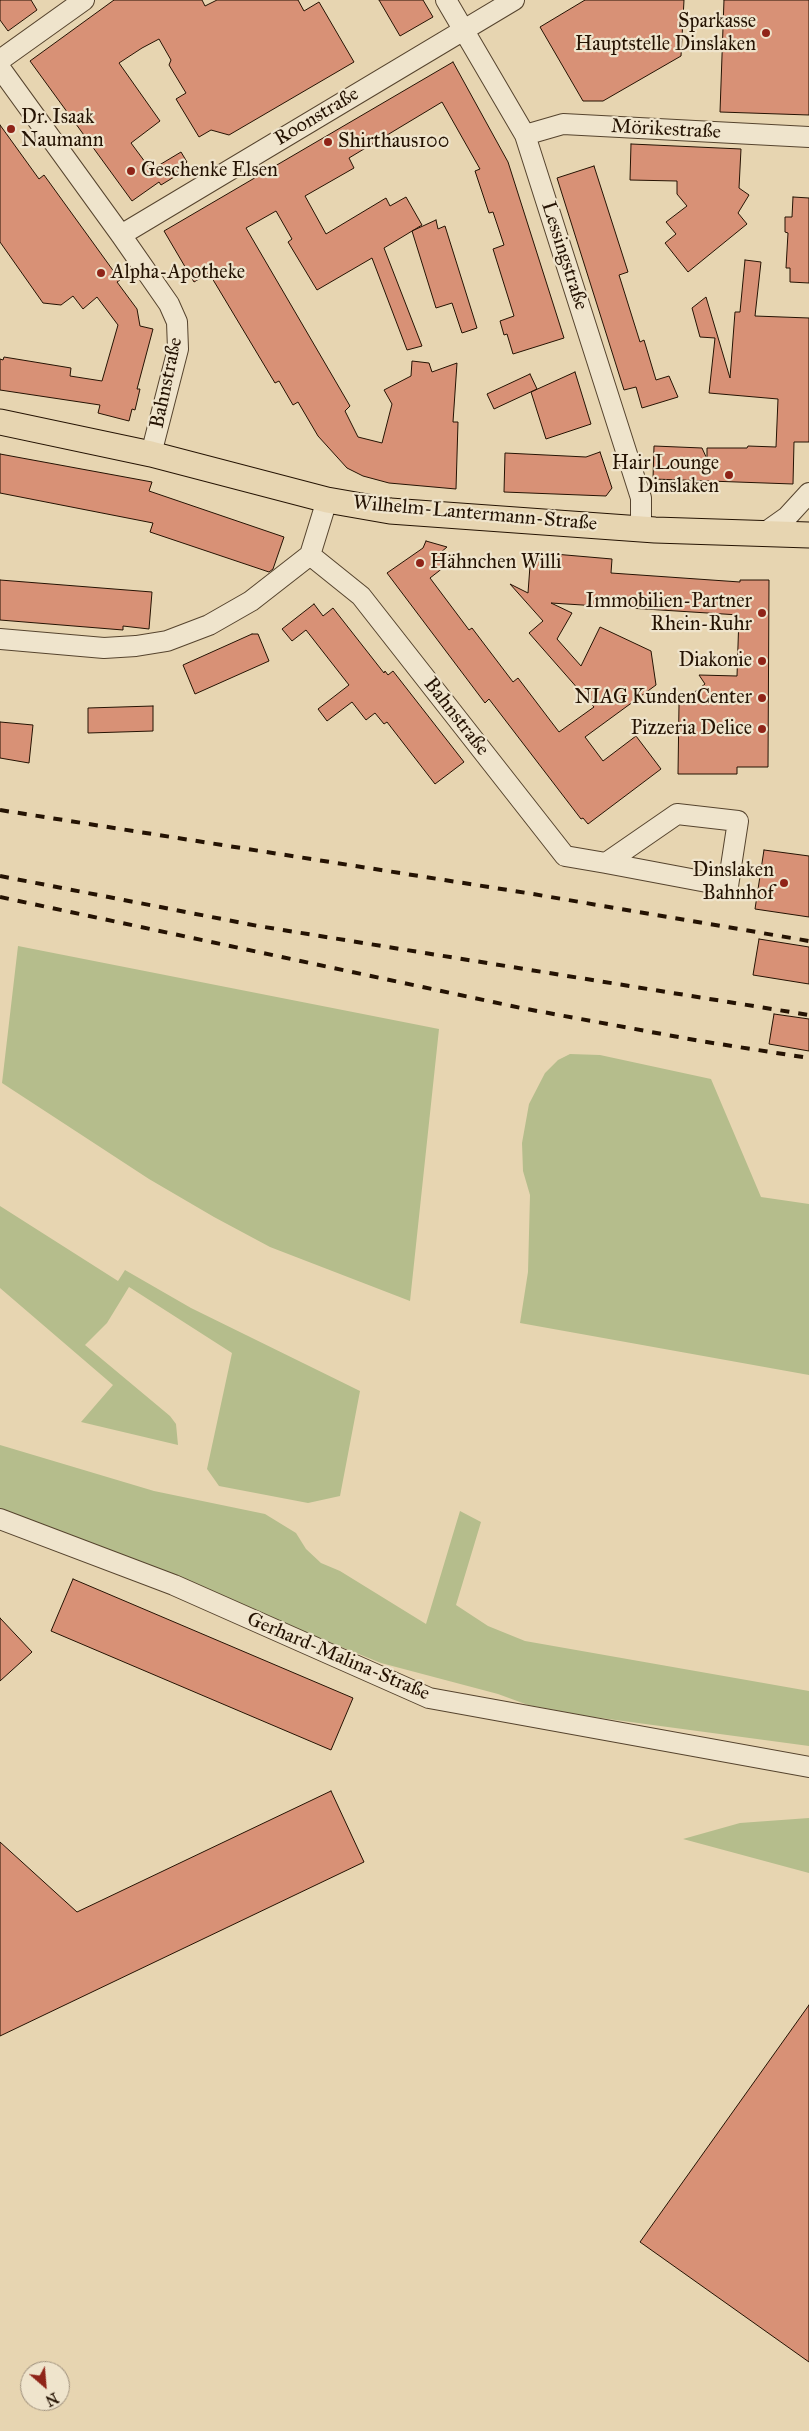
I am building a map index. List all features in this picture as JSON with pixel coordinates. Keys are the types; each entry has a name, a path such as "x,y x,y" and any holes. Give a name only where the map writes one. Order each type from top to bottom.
{"main road":[{"name":"Wilhelm-Lantermann-Straße","path":"0,422 151,454 327,500 390,511 641,528 809,535"}],"street":[{"path":"0,60 84,0"},
{"name":"Lessingstraße","path":"446,0 525,135 641,498 641,528"},
{"name":"Roonstraße","path":"121,235 514,0"},
{"name":"Bahnstraße","path":"0,68 121,235 169,304 178,322 178,349 151,454"},
{"name":"Mörikestraße","path":"525,135 564,124 809,137"},
{"path":"763,534 787,517 809,494"},
{"path":"0,639 104,648 136,646 167,641 209,625 251,601 310,555 327,500"},
{"name":"Bahnstraße","path":"310,555 361,596 564,856 606,862 728,886 738,821 677,814 606,862"},
{"name":"Gerhard-Malina-Straße","path":"0,1519 174,1586 428,1698 809,1767"}],"green space":[{"path":"18,946 439,1029 410,1301 270,1247 149,1179 2,1083"},
{"path":"570,1054 600,1055 711,1079 761,1197 809,1204 809,1375 520,1323 528,1272 530,1195 523,1171 522,1143 529,1104 545,1073 558,1060"},
{"path":"0,1206 118,1281 125,1270 191,1308 360,1391 340,1496 308,1503 219,1486 207,1469 232,1353 129,1287 107,1323 85,1345 170,1416 176,1424 178,1445 81,1422 113,1385 0,1288"},
{"path":"0,1445 154,1491 265,1514 296,1533 306,1549 321,1563 340,1571 426,1624 460,1511 481,1522 456,1605 488,1626 525,1641 809,1691 809,1746 586,1716 528,1705 498,1694 381,1663 0,1510"},
{"path":"809,1818 809,1873 683,1839 740,1823"}],"building":[{"path":"0,0 31,0 37,10 8,31 0,20"},
{"path":"114,0 202,0 205,6 217,0 298,0 304,11 319,2 354,62 229,135 211,130 199,137 176,99 186,93 169,65 171,60 159,39 142,48 119,63 160,121 131,143 151,170 181,152 187,162 177,170 179,174 161,185 159,182 132,201 30,61"},
{"path":"379,0 423,0 433,17 400,36"},
{"path":"585,0 684,0 681,56 603,101 583,101 540,27"},
{"name":"Sparkasse Hauptstelle Dinslaken","path":"724,0 809,0 809,115 720,112"},
{"path":"453,62 508,162 564,338 513,354 507,334 504,335 500,321 514,316 493,249 504,245 493,212 489,213 475,171 480,169 442,102 349,158 354,168 305,196 326,234 386,198 390,206 406,197 422,225 384,248 422,346 407,350 372,258 317,290 288,242 292,239 276,211 246,228 350,406 345,411 358,437 382,443 392,404 384,390 411,376 412,361 429,363 432,372 457,363 453,422 458,422 456,489 389,483 363,476 347,468 318,436 298,402 293,405 279,381 275,383 209,273 194,282 164,231"},
{"path":"0,125 39,179 44,175 120,280 117,282 137,309 140,326 153,329 137,389 140,389 135,410 132,409 129,421 98,413 100,405 0,390 0,359 3,360 4,357 71,368 70,376 102,381 118,325 97,297 83,309 73,296 61,305 43,303 0,242"},
{"path":"631,144 741,149 739,188 749,195 738,213 747,224 688,272 665,243 676,234 666,222 687,206 677,194 677,181 630,180"},
{"path":"594,166 628,272 619,275 640,342 644,340 656,380 669,376 678,397 642,408 636,387 624,390 557,178"},
{"path":"793,197 809,198 809,283 790,282 790,268 786,268 788,233 785,232 785,217 792,217"},
{"path":"436,220 438,229 445,226 477,328 462,333 452,303 436,308 412,231"},
{"path":"745,260 761,262 755,316 809,318 809,442 794,442 793,484 653,479 654,446 702,448 707,459 707,448 776,447 778,399 709,393 715,338 700,337 692,308 706,297 730,378 735,312 740,312"},
{"path":"575,372 591,424 546,439 531,392"},
{"path":"530,374 537,389 494,409 487,394"},
{"path":"600,452 612,488 606,496 504,492 505,453 586,457"},
{"path":"0,454 152,482 149,491 284,537 273,569 269,572 150,532 153,523 0,493"},
{"path":"426,541 447,547 440,553 448,564 430,578 469,630 472,628 513,682 518,678 559,732 594,707 529,633 543,621 510,584 528,593 531,552 612,559 611,573 740,582 740,580 769,580 768,767 737,767 737,774 678,774 679,704 705,684 699,675 737,676 739,615 551,603 572,613 557,639 581,666 600,627 651,651 656,685 585,737 603,761 636,736 661,769 588,824 583,818 581,819 489,699 485,703 387,573 423,548"},
{"path":"0,580 152,592 149,629 123,626 123,630 0,620"},
{"path":"314,604 323,616 333,608 384,673 385,671 388,675 393,671 464,762 435,784 387,722 384,724 375,713 366,720 352,702 327,721 318,709 349,685 306,630 292,641 282,629"},
{"path":"252,634 258,634 269,661 195,694 183,665"},
{"path":"153,706 153,731 88,733 88,708"},
{"path":"0,722 33,725 29,763 0,758"},
{"name":"Dinslaken Bahnhof","path":"764,850 809,856 809,917 755,909"},
{"path":"759,939 809,947 809,984 753,975"},
{"path":"774,1014 809,1019 809,1051 769,1044"},
{"path":"73,1579 353,1698 331,1750 51,1631"},
{"path":"0,1618 32,1652 0,1681"},
{"path":"331,1791 364,1862 0,2036 0,1842 77,1912"},
{"path":"809,2005 809,2362 640,2242"}],"railway":[{"path":"0,810 527,893 809,941"},
{"path":"0,876 258,926 809,1015"},
{"path":"0,897 521,1008 700,1041 809,1058"}],"place":[{"name":"Sparkasse Hauptstelle Dinslaken","path":"766,33"},
{"name":"Dr. Isaak Naumann","path":"11,129"},
{"name":"Shirthaus100","path":"328,142"},
{"name":"Geschenke Elsen","path":"131,171"},
{"name":"Alpha-Apotheke","path":"101,273"},
{"name":"Hair Lounge Dinslaken","path":"729,475"},
{"name":"Hähnchen Willi","path":"420,563"},
{"name":"Immobilien-Partner Rhein-Ruhr","path":"762,613"},
{"name":"Diakonie","path":"762,661"},
{"name":"NIAG KundenCenter","path":"762,698"},
{"name":"Pizzeria Delice","path":"762,729"},
{"name":"Dinslaken Bahnhof","path":"784,883"}]}
